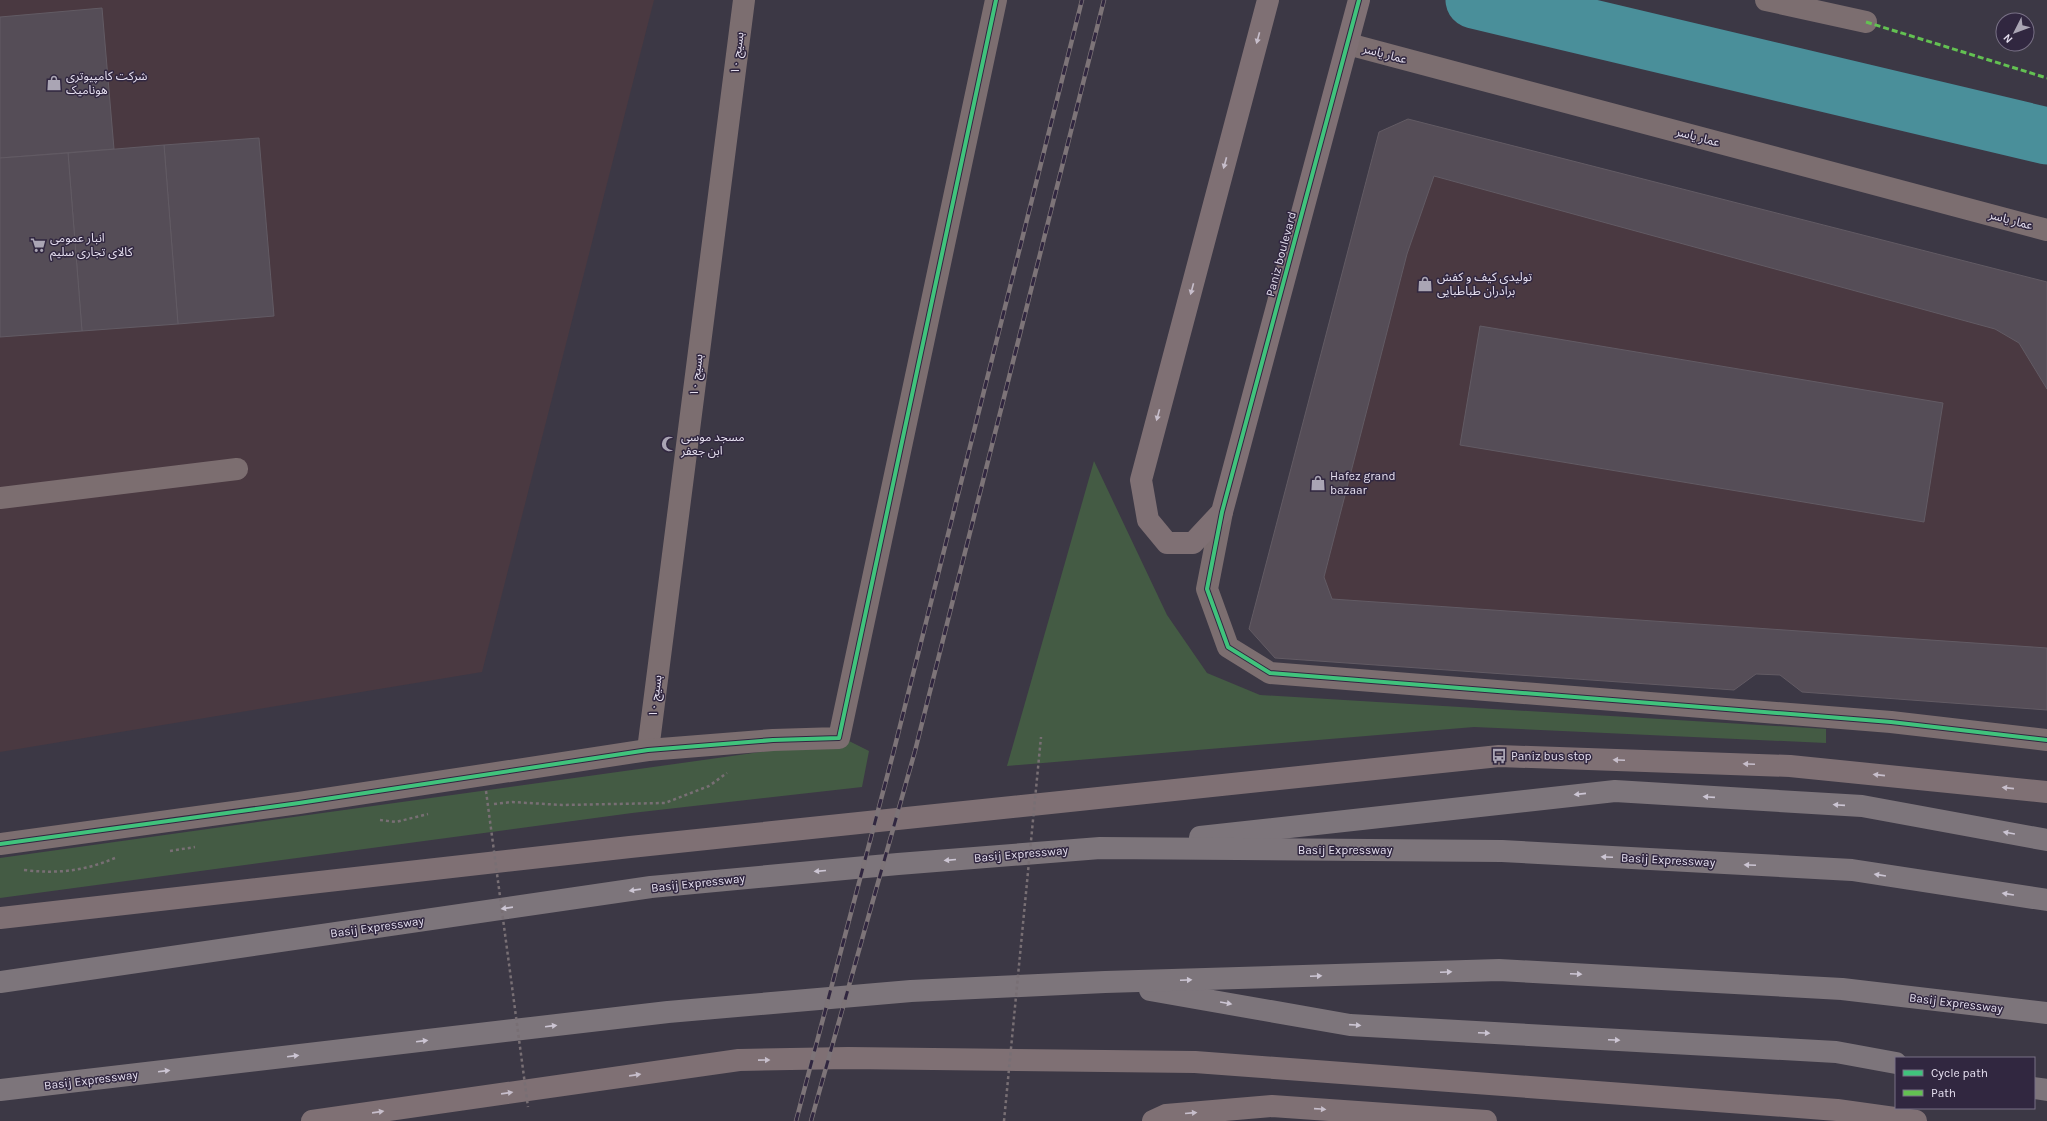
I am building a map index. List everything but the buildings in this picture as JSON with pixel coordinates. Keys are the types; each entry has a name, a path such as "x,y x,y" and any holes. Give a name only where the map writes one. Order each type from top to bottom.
{"highway":[{"path":"1100,848 1615,790 1862,806 2047,840"},
{"name":"Basij Expressway","path":"0,982 651,887 898,864 1100,848 1502,851 1844,870 2047,900"},
{"name":"Basij Expressway","path":"0,1090 668,1012 911,991 1105,982 1499,970 1842,989 2047,1013"},
{"path":"1105,982 1350,1025 1836,1052 1895,1063"},
{"path":"2035,1088 2047,1090"}],"main road":[{"name":"Paniz boulevard","path":"1268,0 1141,480 1148,520 1167,542 1193,544 1222,512 1359,0"},
{"path":"0,918 630,847 1499,756 1790,766 2047,792"},
{"path":"312,1121 739,1060 848,1058 1196,1062 1837,1110 1916,1121"},
{"path":"1153,1121 1166,1116 1272,1106 1486,1121"}],"street":[{"name":"بسیج ۱۰","path":"648,750 744,0"},
{"path":"0,844 307,802 648,750 773,740 839,738 996,0"},
{"path":"1766,0 1866,22"},
{"name":"عمار یاسر","path":"1348,44 2047,230"},
{"path":"0,498 237,469"},
{"path":"1222,512 1207,589 1228,647 1270,673 1891,722 2047,740"}],"path":[{"path":"1004,1121 1041,737"},
{"path":"486,791 528,1107"}],"shaded area":[{"path":"0,0 654,0 482,672 0,752"},
{"path":"1408,119 2047,282 2047,710 1802,692 1780,675 1756,674 1734,690 1275,658 1249,629 1379,132"}],"green space":[{"path":"1094,461 1167,615 1207,673 1260,695 1826,729 1826,743 1474,727 1007,766"},
{"path":"847,740 869,751 862,787 632,813 0,898 0,858"}],"waterway":[{"path":"1474,0 2047,136"}],"railway":[{"path":"796,1121 893,754 1082,0"},
{"path":"811,1121 915,751 1104,0"}],"marked path":[{"path":"1866,22 2047,78"}],"cycle path":[{"path":"0,844 299,803 648,750 773,740 839,738 996,0"},
{"path":"1359,0 1222,512 1207,589 1228,647 1270,673 1891,722 2047,740"}],"place":[{"name":"شرکت کامپیوتری هونامیک","path":"54,83"},
{"name":"انبار عمومی کالای تجاری سلیم","path":"38,245"},
{"name":"تولیدی کیف و کفش برادران طباطبایی","path":"1425,284"},
{"name":"مسجد موسی ابن جعفر","path":"669,444"},
{"name":"Hafez grand bazaar","path":"1318,483"},
{"name":"Paniz bus stop","path":"1499,756"}]}
